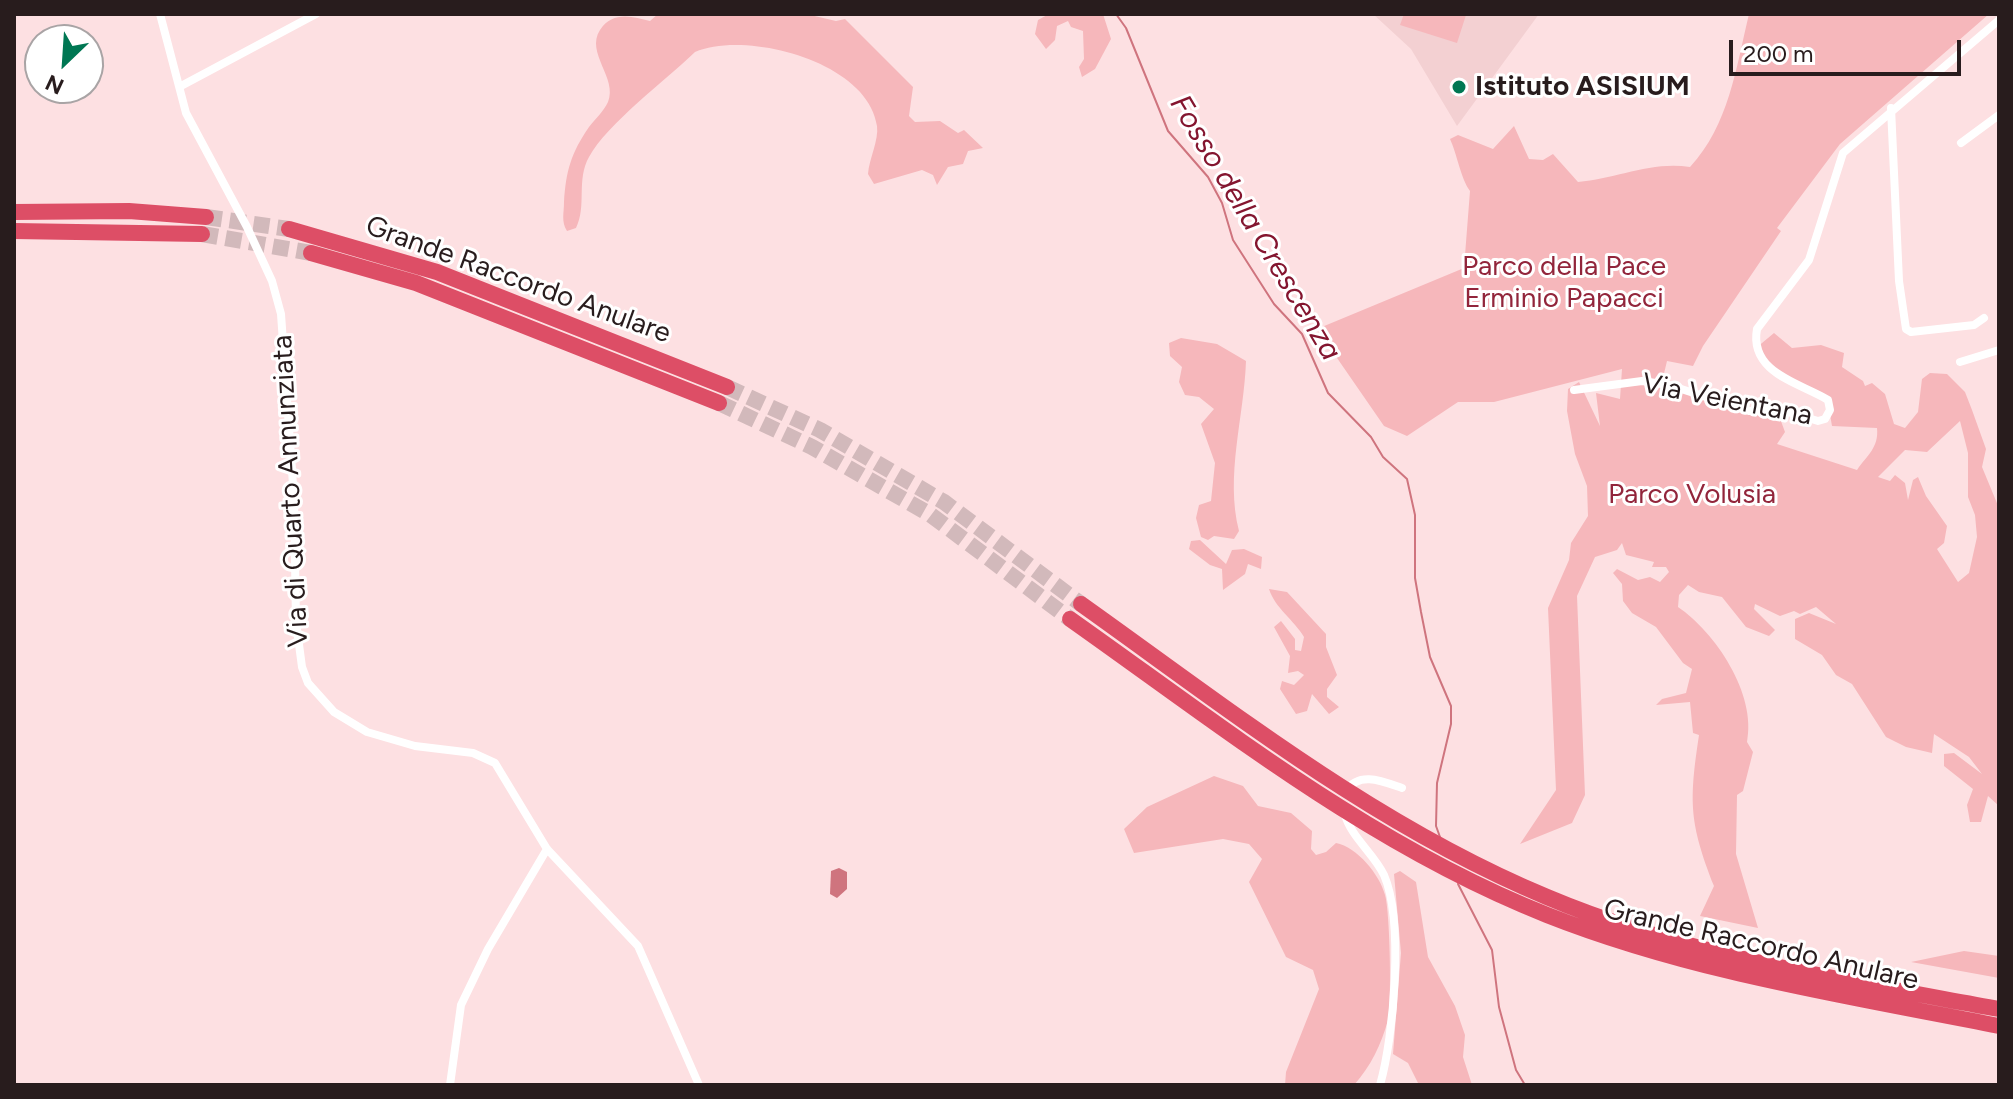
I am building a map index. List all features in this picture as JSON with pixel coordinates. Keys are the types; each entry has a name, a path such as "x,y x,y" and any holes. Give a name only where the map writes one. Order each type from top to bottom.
{"highway":[{"path":"14,212 129,211 204,226 14,231"},
{"name":"Grande Raccordo Anulare","path":"289,229 437,272 727,387"},
{"name":"Grande Raccordo Anulare","path":"311,253 429,287 719,403"},
{"name":"Grande Raccordo Anulare","path":"1081,604 1305,763 1441,847 1547,906 1736,955 1999,1009"},
{"name":"Grande Raccordo Anulare","path":"1070,619 1292,775 1408,849 1547,906 1622,942 1716,967 1999,1026"}],"street":[{"name":"Via di Quarto Annunziata","path":"160,14 186,113 247,227 272,281 281,314 294,499 296,622 302,667 308,683 334,712 367,732 401,743 463,751 490,759 506,778 547,849 638,946 699,1085"},
{"path":"181,86 316,14"},
{"name":"Via Veientana","path":"1574,390 1642,381 1749,411 1778,409 1818,421 1825,419 1830,410 1829,401 1768,367 1758,350 1757,331 1809,260 1843,153 1891,108 1999,20"},
{"path":"1891,108 1899,281 1906,329 1911,332 1974,325 1984,318"},
{"path":"1961,143 1999,115"},
{"path":"1960,362 1999,350"},
{"path":"1380,1085 1391,1027 1392,912 1383,874 1351,831 1343,799 1349,786 1358,780 1377,780 1402,788"},
{"path":"450,1085 461,1005 488,949 547,849"}],"shaded area":[{"name":"Istituto ASISIUM","path":"1373,14 1539,14 1457,126 1411,49"},
{"path":"839,868 847,872 847,889 837,898 830,894 831,871"}],"green space":[{"path":"658,14 806,14 836,21 845,19 913,87 909,116 915,122 940,121 958,133 964,130 983,148 968,151 963,164 948,167 937,185 933,175 922,170 874,184 868,174 877,126 869,103 852,84 829,68 801,56 743,45 717,46 695,52 609,130 585,166 579,220 576,228 567,231 563,214 570,163 583,136 608,102 610,93 596,39 605,24 616,17 650,21"},
{"path":"1049,14 1103,14 1111,39 1095,69 1082,77 1079,67 1084,59 1083,31 1071,27 1068,21 1057,26 1055,40 1046,49 1035,34 1038,20"},
{"path":"1404,14 1466,15 1457,43 1400,25"},
{"path":"1749,14 1989,14 1840,144 1777,228 1781,231 1703,346 1693,366 1667,361 1661,386 1698,395 1737,412 1759,407 1778,413 1785,432 1777,444 1857,470 1874,446 1877,428 1832,426 1828,403 1775,371 1756,348 1774,333 1792,348 1821,345 1844,353 1842,367 1863,381 1865,386 1872,383 1885,394 1894,424 1905,428 1918,412 1922,379 1930,373 1947,374 1965,392 1972,410 1986,449 1982,467 1999,508 1999,806 1988,796 1981,822 1970,822 1967,805 1973,789 1944,766 1944,754 1954,753 1982,774 1969,757 1934,734 1932,753 1906,747 1886,737 1852,684 1836,675 1822,655 1795,639 1795,619 1809,613 1836,624 1816,607 1800,614 1794,611 1780,616 1755,604 1754,609 1775,630 1769,636 1746,627 1722,597 1699,592 1688,585 1679,595 1678,607 1719,648 1746,704 1747,742 1753,752 1743,791 1737,795 1736,854 1758,928 1700,916 1714,886 1693,812 1699,735 1693,733 1690,702 1656,705 1662,699 1686,693 1692,669 1683,663 1656,627 1632,613 1623,601 1622,584 1613,573 1617,569 1638,580 1650,577 1660,582 1669,572 1666,567 1652,567 1654,562 1626,555 1622,543 1617,550 1595,557 1577,596 1585,795 1572,823 1520,844 1556,790 1548,608 1569,560 1571,543 1588,516 1587,486 1575,454 1567,411 1568,389 1579,382 1600,426 1596,393 1620,399 1622,369 1494,402 1458,402 1407,436 1384,426 1317,329 1464,268 1470,191 1450,139 1458,135 1493,149 1514,126 1529,159 1543,160 1553,154 1578,182 1661,166 1690,167 1714,133 1722,114","holes":["1960,421 1968,453 1968,497 1975,515 1977,537 1969,573 1958,582 1937,549 1944,543 1947,526 1926,496 1918,477 1913,480 1908,500 1905,483 1895,475 1890,481 1878,477 1905,450 1927,452"]},
{"path":"1181,338 1217,344 1246,361 1234,489 1239,531 1234,539 1214,536 1208,540 1201,537 1196,518 1199,505 1211,501 1215,463 1201,424 1214,409 1199,397 1185,395 1179,382 1182,367 1170,356 1169,343"},
{"path":"1200,540 1226,564 1232,550 1244,549 1262,557 1261,569 1248,564 1245,574 1223,590 1222,569 1210,565 1189,549 1191,541"},
{"path":"1269,589 1287,592 1326,634 1326,647 1337,675 1327,689 1327,697 1339,707 1329,714 1312,694 1307,711 1296,714 1280,689 1282,681 1294,685 1304,675 1298,671 1288,673 1290,656 1274,627 1281,621 1295,639 1295,650 1301,651 1304,637"},
{"path":"1214,776 1243,786 1258,806 1291,813 1312,831 1311,849 1316,855 1326,852 1336,843 1352,850 1373,871 1382,887 1387,904 1389,937 1388,1020 1375,1055 1354,1085 1285,1085 1286,1072 1319,989 1313,970 1286,957 1249,882 1262,859 1249,844 1223,839 1134,853 1124,829 1147,807"},
{"path":"1400,871 1416,882 1428,957 1455,1006 1465,1035 1463,1057 1472,1085 1419,1085 1408,1063 1393,1054 1401,953 1394,874"},
{"path":"1964,951 1999,956 1999,978 1911,962"}],"waterway":[{"name":"Fosso della Crescenza","path":"1116,14 1126,28 1168,131 1208,177 1222,203 1233,240 1274,304 1302,334 1328,393 1371,437 1383,457 1407,479 1415,515 1415,578 1421,612 1430,657 1451,706 1451,724 1437,783 1436,826 1440,837"},
{"name":"Fosso della Crescenza","path":"1458,884 1492,950 1499,1007 1516,1070 1525,1085"},
{"name":"Fosso della Crescenza","path":"1554,1085 1564,1085"}],"tunnel":[{"path":"206,217 289,229"},
{"path":"202,234 311,253"},
{"path":"727,387 820,430 944,502 1081,604"},
{"path":"719,403 812,447 931,515 1070,619"}],"place":[{"name":"Istituto ASISIUM","path":"1459,87"}],"park label":[{"name":"Parco della Pace Erminio Papacci","path":"1564,283"},
{"name":"Parco Volusia","path":"1692,495"}]}
